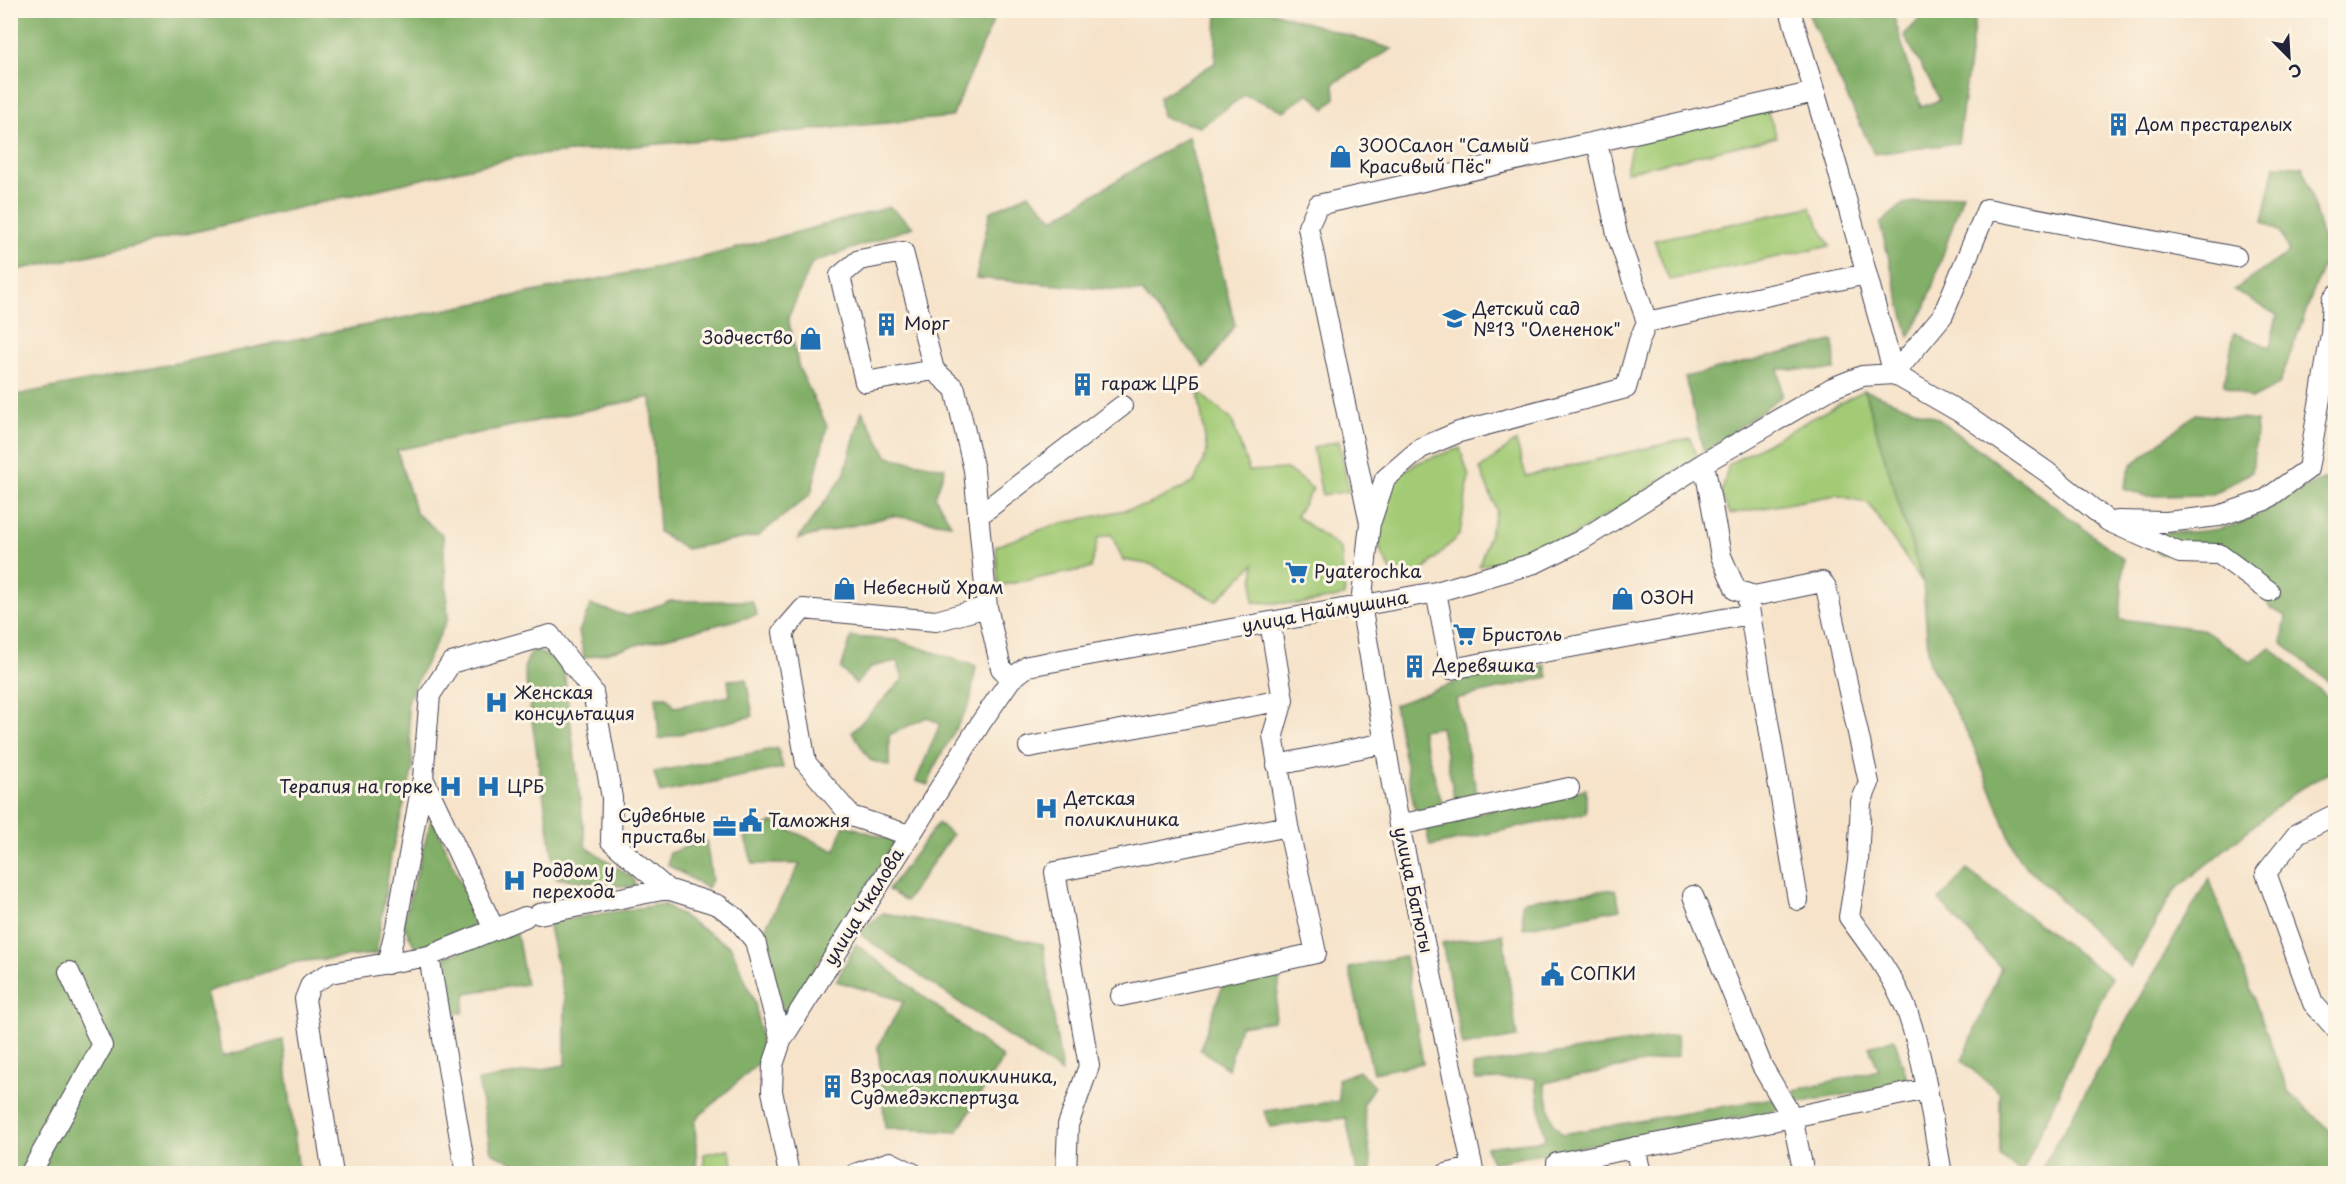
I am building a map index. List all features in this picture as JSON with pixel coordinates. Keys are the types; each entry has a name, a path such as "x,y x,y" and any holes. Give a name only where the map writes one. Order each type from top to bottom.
{"street":[{"path":"1790,10 1894,374 1965,415 2047,472 2108,521 2180,553 2219,554 2269,591"},
{"path":"1370,523 1308,227 1317,205 1815,92"},
{"path":"1370,523 1385,479 1421,448 1460,432 1626,388 1639,341 1647,322 1617,234 1597,142"},
{"path":"1894,374 1943,315 1987,209 2236,257"},
{"path":"934,370 865,382 840,276 859,260 903,252 934,370 955,389 974,470 987,607 1002,668 1011,679"},
{"path":"1647,322 1866,274"},
{"path":"2108,521 2166,522 2218,516 2265,500 2308,469 2331,334 2333,299 2336,295"},
{"name":"улица Наймушина","path":"1028,666 1436,592 1535,563 1580,541 1704,463 1832,388 1862,376 1894,374"},
{"path":"978,516 1122,406"},
{"path":"1704,463 1721,556 1736,590 1754,596 1822,582 1826,587 1869,783 1861,802 1858,862 1849,917 1882,963 1906,1010 1927,1089 1942,1173"},
{"name":"улица Батюты","path":"1370,523 1361,605 1399,825 1473,1171"},
{"path":"1436,592 1451,669 1750,614"},
{"path":"1746,593 1798,900"},
{"path":"909,835 851,816 806,764 783,632 802,609 936,621 987,607"},
{"path":"1121,996 1316,952 1277,765 1273,735 1283,700 1270,622"},
{"path":"387,964 396,927 423,778 430,695 451,663 550,635 593,692 612,798 611,841 667,889 718,905 736,918 755,941 781,1041"},
{"name":"улица Чкалова","path":"789,1173 772,1091 772,1065 781,1041 982,720 1011,679 1028,666"},
{"path":"1029,747 1283,700"},
{"path":"1277,765 1385,743"},
{"path":"423,778 494,929"},
{"path":"1399,825 1569,788"},
{"path":"2336,814 2298,833 2266,873 2313,1003 2336,1029"},
{"path":"1066,1173 1068,1125 1089,1066 1055,872 1288,826"},
{"path":"333,1173 305,999 311,984 330,974 429,956 532,915 667,889"},
{"path":"1693,896 1762,1066 1792,1117 1804,1173"},
{"path":"429,956 466,1173"},
{"path":"30,1173 102,1047 69,972"},
{"path":"1559,1173 1557,1163 1927,1089"},
{"path":"1635,1147 1641,1173"},
{"path":"855,1173 890,1162 914,1173"},
{"path":"1446,1173 1473,1171"}],"green space":[{"path":"11,10 990,10 993,21 952,117 517,157 125,248 11,271"},
{"path":"1217,11 1270,11 1392,49 1334,83 1335,98 1325,109 1309,93 1284,111 1245,95 1200,127 1162,117 1159,97 1215,63"},
{"path":"1807,11 1892,11 1921,107 1940,100 1904,35 1928,11 1976,11 1958,143 1874,154"},
{"path":"1767,110 1777,137 1626,172 1632,142"},
{"path":"1189,136 1235,325 1205,368 1142,292 976,278 990,212 1029,194 1054,219"},
{"path":"2275,165 2303,166 2327,254 2279,385 2252,399 2224,385 2234,333 2270,347 2277,315 2234,290 2289,252 2280,232 2263,221"},
{"path":"1963,194 1926,306 1909,337 1880,224 1903,204"},
{"path":"890,207 913,227 812,263 788,318 799,368 827,426 811,494 758,536 686,549 659,532 651,397 397,450 416,513 443,535 448,618 407,702 413,768 391,856 376,954 296,962 206,992 223,1056 283,1040 299,1173 12,1174 10,396 689,261"},
{"path":"1810,207 1830,246 1669,280 1654,240"},
{"path":"1834,342 1835,370 1779,369 1782,396 1704,453 1685,377"},
{"path":"1864,390 1923,583 1868,503 1836,495 1730,514 1721,495 1729,464"},
{"path":"1864,390 1937,418 2124,559 2120,619 2202,629 2251,662 2270,647 2335,703 2335,769 2295,792 2174,891 2130,967 2018,858 1971,740 1929,663 1923,583"},
{"path":"1198,392 1232,420 1249,471 1287,469 1313,489 1296,516 1341,549 1345,596 1300,604 1253,602 1254,564 1216,601 1153,565 1123,560 1111,534 1098,538 1091,568 998,586 996,546 1054,525 1148,505 1194,482 1207,452"},
{"path":"862,411 888,457 945,468 935,497 951,524 892,516 798,539 844,475"},
{"path":"2196,414 2257,421 2252,472 2211,495 2145,496 2124,489 2131,465"},
{"path":"1690,438 1698,458 1568,539 1525,556 1479,566 1497,511 1480,469 1516,441 1526,476"},
{"path":"1339,441 1349,491 1322,495 1313,448"},
{"path":"1460,448 1469,477 1460,534 1416,578 1405,581 1395,578 1380,550 1377,511 1388,480 1419,462"},
{"path":"2335,477 2335,687 2282,643 2286,616 2271,609 2255,584 2230,553 2159,554 2134,532 2188,532 2227,527 2252,518 2311,485"},
{"path":"670,601 752,601 757,615 584,658 579,631 591,605 628,616"},
{"path":"851,637 896,640 976,666 970,703 936,764 928,785 916,781 940,724 927,717 889,735 889,766 870,760 852,732 903,679 897,661 871,667 856,684 841,669"},
{"path":"532,649 563,663 586,847 633,878 636,888 556,878 524,668"},
{"path":"1545,665 1548,677 1456,699 1478,798 1455,802 1441,727 1421,730 1443,806 1415,811 1394,705 1473,676"},
{"path":"746,679 753,716 659,739 656,697 667,697 675,707 730,696 728,680"},
{"path":"778,748 783,768 660,793 654,772"},
{"path":"1586,789 1586,813 1430,846 1425,825"},
{"path":"432,816 478,924 416,949 403,924"},
{"path":"773,822 835,851 844,825 895,841 784,1016 762,934 800,864 753,864 745,838"},
{"path":"938,823 952,835 906,901 888,890"},
{"path":"706,840 712,880 707,888 668,865 669,853"},
{"path":"1967,870 2111,978 2022,1173 2000,1155 2000,1093 1962,1061 2001,968 1939,900"},
{"path":"2209,878 2289,1093 2335,1135 2335,1173 2039,1173"},
{"path":"1615,889 1620,909 1523,928 1522,901"},
{"path":"663,904 731,947 755,1003 764,1058 695,1120 697,1173 533,1173 491,1152 478,1081 565,1065 565,1001 548,922"},
{"path":"883,913 1043,944 1062,1073 858,933"},
{"path":"516,929 526,984 466,993 463,1013 444,1013 436,967 441,959"},
{"path":"1503,934 1517,1037 1463,1046 1442,943"},
{"path":"856,944 1003,1058 957,1132 885,1128 878,1046 904,1001 836,981"},
{"path":"1405,956 1423,1063 1373,1073 1349,968"},
{"path":"1281,970 1274,1021 1240,1026 1228,1069 1200,1049 1225,979"},
{"path":"1677,1035 1678,1056 1544,1083 1553,1123 1562,1134 1773,1098 1780,1110 1492,1163 1486,1147 1545,1140 1535,1078 1475,1080 1473,1066"},
{"path":"1894,1038 1909,1084 1796,1103 1794,1090 1879,1070 1869,1047"},
{"path":"1359,1071 1374,1086 1363,1104 1372,1172 1357,1172 1346,1118 1270,1127 1264,1111 1339,1101 1338,1079"},
{"path":"729,1149 735,1173 704,1173 704,1154"}],"place":[{"name":"Дом престарелых","path":"2118,125"},
{"name":"ЗООСалон \"Самый Красивый Пёс\"","path":"1341,156"},
{"name":"Детский сад №13 \"Олененок\"","path":"1455,319"},
{"name":"Морг","path":"886,324"},
{"name":"Зодчество","path":"811,338"},
{"name":"гараж ЦРБ","path":"1083,384"},
{"name":"Pyaterochka","path":"1296,572"},
{"name":"Небесный Храм","path":"845,588"},
{"name":"ОЗОН","path":"1622,598"},
{"name":"Бристоль","path":"1464,635"},
{"name":"Деревяшка","path":"1415,666"},
{"name":"Женская консультация","path":"496,703"},
{"name":"Терапия на горке","path":"451,787"},
{"name":"ЦРБ","path":"489,787"},
{"name":"Детская поликлиника","path":"1046,809"},
{"name":"Таможня","path":"750,821"},
{"name":"Судебные приставы","path":"724,826"},
{"name":"Роддом у перехода","path":"514,881"},
{"name":"СОПКИ","path":"1552,974"},
{"name":"Взрослая поликлиника, Судмедэкспертиза","path":"832,1087"}]}
